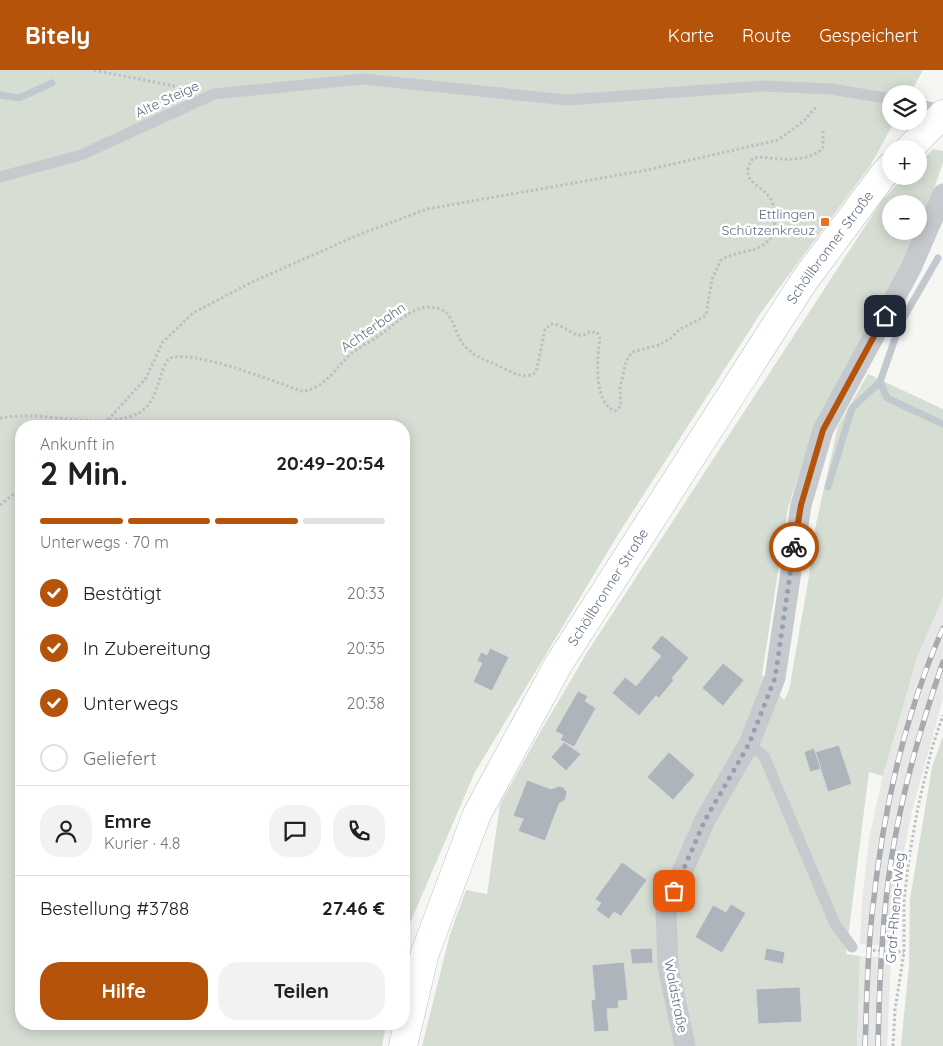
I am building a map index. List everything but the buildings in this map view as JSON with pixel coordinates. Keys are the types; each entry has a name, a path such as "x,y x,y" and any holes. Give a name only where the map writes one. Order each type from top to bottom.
{"main road":[{"path":"918,140 943,114"},
{"name":"Schöllbronner Straße","path":"410,1016 425,953 477,814 558,665 804,282 882,175"},
{"name":"Schöllbronner Straße","path":"403,1046 407,1030"}],"street":[{"name":"Waldstraße","path":"686,1046 668,967 666,909 705,820 749,744 775,678 801,505 823,430 911,268 943,194"}],"lane":[{"name":"Alte Steige","path":"0,177 81,155 214,94 363,79 567,100 763,86 831,89 882,98"},
{"path":"927,107 943,110"},
{"path":"749,744 764,756 835,924 852,947"}],"path":[{"path":"94,70 214,94"},
{"path":"108,420 146,378 162,343 193,313 252,282 358,235 427,209 647,170 778,140 804,121 831,89"},
{"name":"Achterbahn","path":"112,420 134,416 150,406 164,366 168,359 178,356 190,356 218,363 301,390 316,388 358,348 410,314 430,306 445,312 450,317 460,340 470,352 485,361 521,376 531,375 536,372 545,330 550,324 562,325 579,336 584,336 589,332 597,332 600,338 598,376 600,389 603,401 614,411 621,405 621,380 626,361 632,352 658,346 671,338 680,329 700,320 706,314 712,279 721,260 736,253 759,248 771,236 774,224 772,203 764,192 754,184 747,171 753,158 759,156 782,160 818,153 823,147 823,131"},
{"name":"Achterbahn","path":"0,418 45,416 71,420"},
{"path":"0,505 15,493"},
{"name":"Graf-Rhena-Weg","path":"893,1046 904,952 904,901 909,858 918,807 932,748 943,715"},
{"path":"852,947 862,950 904,952"}],"shaded area":[{"path":"0,70 923,70 915,85 882,85 882,130 890,130 884,140 882,140 882,144 870,166 762,311 619,533 475,772 410,923 410,420 15,420 15,1030 385,1030 382,1046 0,1046"},
{"path":"933,149 943,151 943,162 927,210 927,195 887,195 897,185 927,185 927,155"},
{"path":"882,201 882,240 916,240 814,427 788,508 762,675 784,700 789,690 816,524 838,426 868,374 943,409 943,597 917,658 883,776 869,772 846,954 860,956 857,1046 422,1046 450,934 466,890 487,894 500,804 588,651"},
{"path":"943,597 943,699 912,811 903,856 893,946 860,944 862,902 869,838 883,776 917,658"},
{"path":"943,736 943,1046 901,1046 909,965 910,899 932,767"},
{"path":"860,956 891,958 887,1046 857,1046"}],"waterway":[{"path":"0,95 19,98 52,83"},
{"path":"938,258 900,324 880,382 887,398 943,424"},
{"path":"828,487 852,408 880,382"}],"railway":[{"path":"865,1046 871,923 877,871 889,800 906,730 929,661 943,628"},
{"path":"878,1046 885,910 896,832 909,775 943,662"}],"way so far":[{"path":"674,891 705,820 749,744 775,678 794,547"}],"place":[{"name":"Ettlingen Schützenkreuz","path":"825,222"}],"route":[{"path":"794,547 801,505 823,430 885,316"}]}
